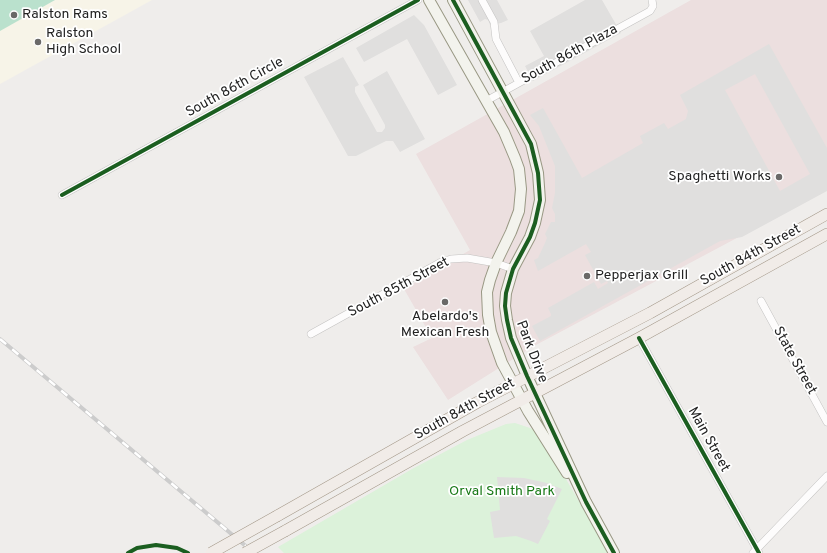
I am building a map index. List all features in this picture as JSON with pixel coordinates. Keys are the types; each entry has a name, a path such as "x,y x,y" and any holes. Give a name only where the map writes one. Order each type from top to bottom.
{"main road":[{"name":"South 84th Street","path":"211,553 444,421 527,376 650,313 827,214"},
{"name":"South 84th Street","path":"245,553 456,435 639,338 827,234"}],"street":[{"name":"South 86th Circle","path":"62,195 418,0"},
{"name":"Park Drive","path":"429,0 504,132 519,169 521,189 519,211 490,280 488,292 488,315 491,332 496,347 513,384 551,450 586,502"},
{"name":"Park Drive","path":"453,0 504,92 531,144 536,159 540,200 535,223 530,237 513,269 507,288 505,306 506,320 511,338 527,376 586,502 614,553"},
{"path":"482,0 494,22 496,39 519,83"},
{"name":"South 86th Plaza","path":"486,101 650,11 653,3"},
{"name":"South 85th Street","path":"311,334 441,262 459,258 477,259 496,263 513,269"},
{"name":"State Street","path":"761,301 827,422"},
{"name":"Main Street","path":"639,338 756,552"},
{"path":"756,552 827,476"}],"shaded area":[{"name":"Ralston High School","path":"0,0 152,0 0,84"},
{"path":"468,0 497,0 508,20 490,25 488,20 485,19 480,22"},
{"path":"585,0 602,0 621,33 533,81 525,66 544,56 530,31"},
{"path":"691,0 827,0 827,190 534,346 448,400 413,347 432,338 404,289 470,250 416,154"},
{"path":"414,15 424,25 457,85 438,95 407,39 364,62 356,48"},
{"path":"769,44 827,148 827,191 742,237 720,241 540,341 532,326 551,316 548,308 594,282 598,289 608,283 607,281 601,284 585,255 591,252 586,244 538,271 534,260 538,258 545,243 547,238 545,234 551,222 555,222 555,214 552,208 555,193 555,166 539,126 530,115 543,108 582,178 643,143 640,136 664,123 668,129 686,119 688,111 680,95","holes":["755,74 810,174 780,191 725,90"]},
{"path":"343,57 359,85 355,87 355,92 377,132 382,132 385,125 363,85 387,71 425,139 400,152 393,141 386,141 356,156 348,156 304,77"},
{"path":"497,477 524,478 547,483 562,489 547,519 550,521 538,544 516,536 494,538 490,512 500,510"}],"green space":[{"name":"Ralston Rams","path":"0,0 55,0 0,31"},
{"name":"Orval Smith Park","path":"515,423 536,430 609,553 284,553 278,547 412,469 467,440 506,424"}],"railway":[{"path":"0,339 254,553"}],"cycle path":[{"path":"62,195 418,0"},
{"path":"453,0 531,144 538,173 540,200 535,223 530,237 513,269 506,293 505,306 511,338 527,376 586,502 614,553"},
{"path":"639,338 759,553"},
{"path":"128,553 137,548 156,545 177,548 188,553"}],"place":[{"name":"Ralston Rams","path":"14,15"},
{"name":"Ralston High School","path":"38,42"},
{"name":"Spaghetti Works","path":"779,177"},
{"name":"Pepperjax Grill","path":"587,276"},
{"name":"Abelardo's Mexican Fresh","path":"445,302"}]}
